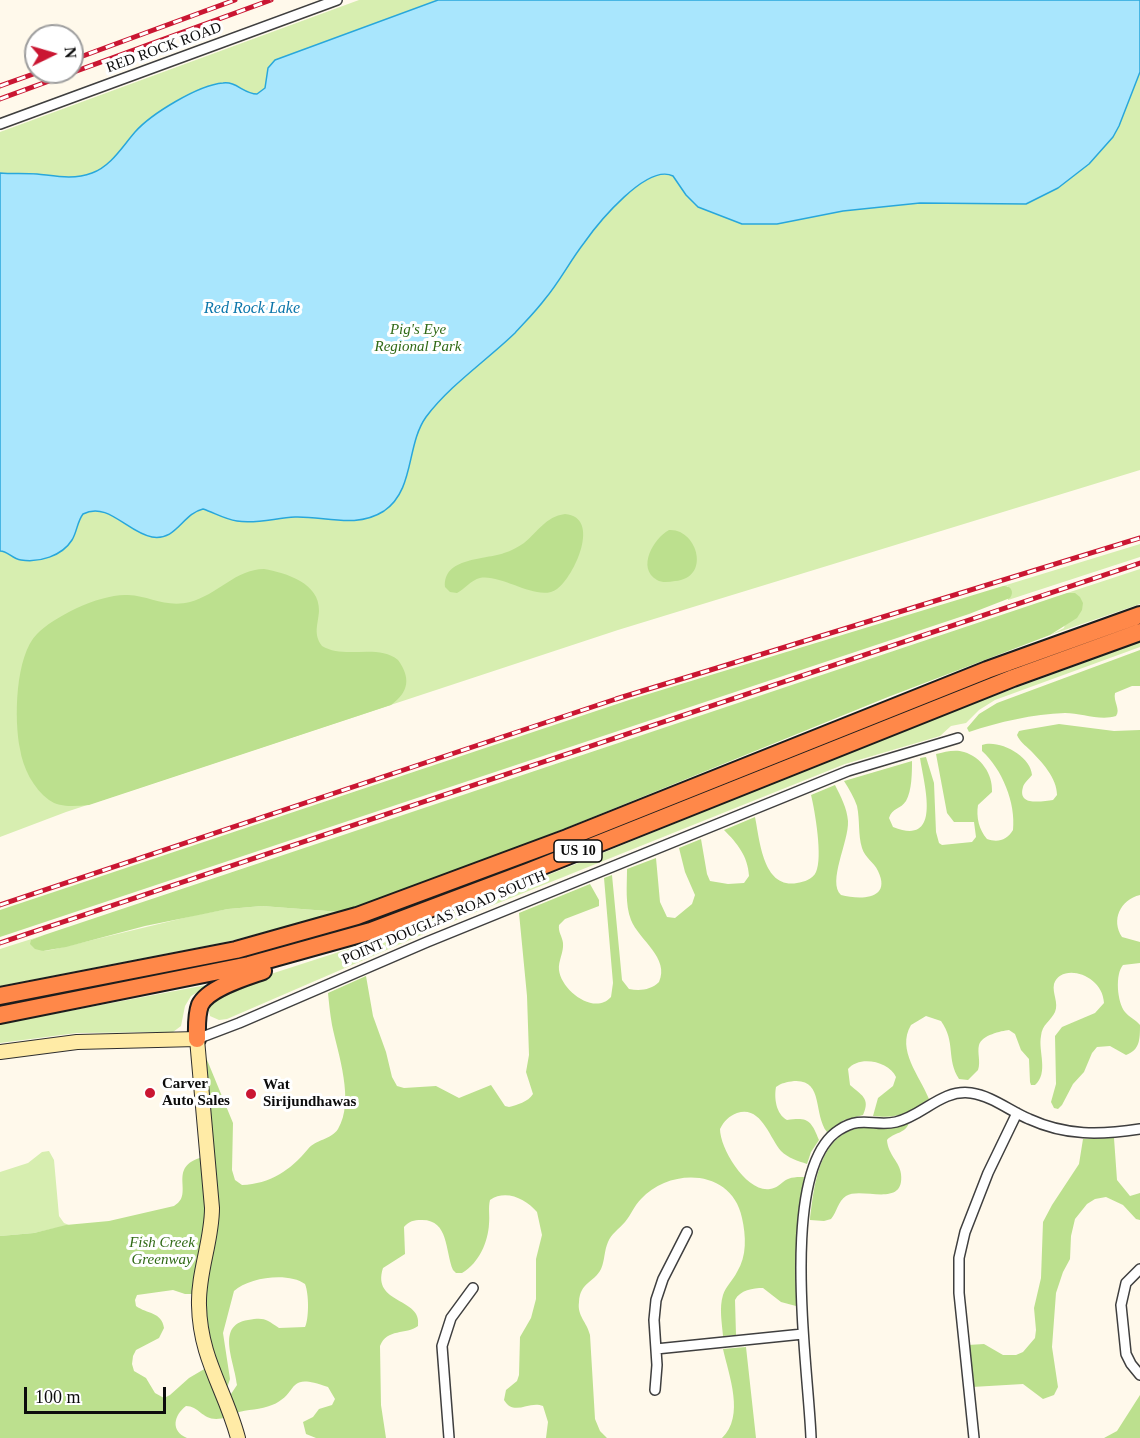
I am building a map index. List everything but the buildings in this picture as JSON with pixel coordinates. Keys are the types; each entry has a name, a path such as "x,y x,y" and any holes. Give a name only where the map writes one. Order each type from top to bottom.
{"highway":[{"name":"US 10","path":"0,996 236,950 357,916 567,838 987,670 1140,615"},
{"name":"US 10","path":"0,1015 231,969 280,958 357,935 539,867 1002,682 1140,632"},
{"path":"197,1039 199,1009 204,999 211,993 357,935"}],"street":[{"name":"RED ROCK ROAD","path":"0,124 337,0"},
{"name":"POINT DOUGLAS ROAD SOUTH","path":"0,1052 76,1042 197,1039 427,942 848,771 958,738"},
{"path":"197,1039 212,1208 210,1233 200,1285 200,1318 208,1359 231,1413 238,1438"},
{"path":"811,1438 803,1334 803,1234 805,1203 810,1178 817,1155 825,1141 838,1130 851,1124 869,1121 894,1123 910,1117 943,1097 962,1092 981,1096 1050,1128 1072,1133 1094,1134 1140,1129"},
{"path":"974,1438 959,1293 959,1258 965,1232 988,1173 1017,1113"},
{"path":"655,1390 657,1369 654,1320 657,1295 687,1232"},
{"path":"1140,1269 1126,1283 1121,1305 1126,1354 1140,1374"},
{"path":"449,1438 442,1346 449,1322 473,1288"},
{"path":"656,1349 803,1334"}],"green space":[{"name":"Pig's Eye Regional Park","path":"359,0 1140,0 1140,470 618,630 66,812 0,837 0,132"},
{"path":"565,514 576,518 582,525 583,536 577,561 571,573 557,589 540,593 489,578 477,579 457,593 450,592 445,587 446,577 458,565 512,550 524,543 547,521"},
{"path":"669,530 679,531 693,544 697,563 694,571 687,578 663,582 651,575 648,561 653,546"},
{"path":"1140,544 1140,557 1002,602 1008,600 1008,586 1003,586"},
{"path":"264,569 282,573 300,581 314,593 319,611 317,633 322,646 341,652 380,653 398,660 406,679 402,695 391,705 89,805 73,806 53,803 43,795 34,784 24,763 17,722 20,672 24,657 37,634 66,613 105,598 128,595 173,604 190,602 200,599 244,573"},
{"path":"1140,569 1140,604 1050,635 1064,628 1072,593 1067,593"},
{"path":"1003,586 1011,589 1010,598 969,614 0,937 0,910 632,699"},
{"path":"1067,593 1075,593 1080,597 1083,603 1082,610 1077,618 1050,635 888,697 551,834 341,912 262,906 228,909 145,926 66,947 43,951 35,949 30,944 31,940 44,935"},
{"path":"1140,642 1140,647 995,700 979,710 966,723 951,726 940,736 845,764 456,920 227,1019 219,1020 210,1016 212,1003 246,982 410,929 926,721"},
{"path":"1140,650 1140,686 1132,686 1115,693 1118,711 1116,716 1104,718 1065,713 1016,719 969,732 967,728 979,714 997,703"},
{"path":"1059,724 1114,731 1140,730 1140,895 1127,901 1123,906 1119,912 1117,924 1122,937 1140,942 1140,963 1123,965 1118,981 1122,1007 1140,1025 1137,1047 1131,1053 1126,1055 1110,1046 1097,1047 1062,1105 1058,1109 1054,1108 1051,1102 1056,1084 1055,1036 1062,1027 1095,1013 1104,1003 1102,993 1090,978 1081,974 1065,974 1058,977 1054,984 1056,1009 1042,1032 1040,1042 1042,1068 1035,1085 1031,1085 1030,1082 1029,1059 1021,1050 1015,1034 1009,1030 992,1034 984,1039 979,1045 978,1070 968,1080 959,1079 955,1072 946,1029 941,1021 926,1016 911,1025 906,1044 911,1063 929,1099 909,1111 890,1117 873,1116 878,1098 893,1086 896,1077 887,1067 874,1062 859,1062 848,1069 850,1085 864,1097 866,1105 863,1115 844,1120 827,1132 810,1086 794,1081 776,1087 775,1096 780,1114 787,1120 808,1121 819,1140 807,1164 781,1151 764,1124 752,1114 737,1113 729,1117 720,1129 721,1137 736,1168 752,1184 770,1189 791,1178 804,1177 797,1231 796,1306 781,1302 763,1288 747,1290 735,1300 736,1335 723,1336 721,1310 723,1295 740,1266 745,1246 742,1218 736,1202 726,1190 714,1182 699,1178 684,1178 654,1189 639,1202 625,1222 611,1236 601,1269 580,1295 579,1311 590,1335 595,1419 600,1431 607,1438 546,1438 548,1422 543,1406 532,1405 517,1408 508,1405 504,1400 506,1390 517,1381 519,1375 520,1337 531,1318 536,1299 536,1259 542,1235 537,1212 522,1200 503,1195 490,1200 488,1231 484,1245 478,1258 462,1273 456,1273 453,1270 441,1230 430,1221 421,1220 412,1221 404,1227 405,1254 383,1268 381,1280 384,1289 413,1310 418,1326 392,1334 383,1340 380,1346 381,1405 386,1438 316,1438 306,1434 303,1422 313,1417 319,1409 332,1405 335,1399 328,1387 305,1381 299,1382 287,1395 272,1405 236,1413 229,1397 237,1385 229,1346 232,1329 238,1323 258,1319 268,1321 279,1328 305,1327 308,1300 305,1284 289,1278 259,1279 234,1291 223,1333 230,1379 226,1391 216,1369 205,1315 207,1275 205,1055 233,1123 232,1170 235,1180 242,1185 271,1179 287,1169 315,1143 335,1133 338,1129 345,1105 344,1077 332,1025 328,993 366,976 373,1016 392,1077 397,1086 404,1088 436,1086 459,1098 491,1085 505,1106 519,1104 533,1094 526,1072 529,1055 527,996 519,913 590,884 599,900 599,906 565,919 559,925 563,946 559,970 566,985 579,998 596,1004 604,1002 611,997 613,983 604,878 612,875 622,980 629,989 649,988 659,982 660,965 652,949 631,920 627,901 627,869 656,858 660,902 667,917 675,918 692,904 695,895 685,872 679,848 701,839 710,881 728,884 744,883 749,876 744,856 724,830 755,817 765,861 770,871 777,879 786,883 805,881 813,877 816,872 819,856 811,795 835,785 845,807 848,821 837,871 837,889 841,895 849,897 872,896 881,888 881,881 878,871 862,848 857,806 844,781 912,761 908,797 904,804 892,812 889,818 893,827 909,831 919,828 925,821 926,797 920,758 926,757 934,783 936,832 939,843 942,845 972,842 976,837 974,822 954,822 947,813 936,754 961,751 970,754 985,767 992,785 992,792 978,805 980,827 987,839 1002,840 1013,830 1010,798 996,767 982,751 982,745 997,744 1013,751 1026,761 1032,775 1023,787 1024,798 1038,802 1053,800 1057,795 1052,776 1017,735 1019,731"},
{"path":"262,906 341,912 226,942 0,986 0,949 44,935 31,940 43,951 196,915"},
{"path":"212,984 191,996 185,1006 181,1026 173,1032 77,1033 0,1043 0,1024"},
{"path":"909,1123 905,1129 887,1140 889,1150 901,1174 900,1185 896,1191 889,1194 861,1193 846,1196 831,1219 810,1220 816,1179 827,1152 835,1141 845,1133 859,1128 896,1127"},
{"path":"1114,1138 1117,1180 1130,1196 1140,1193 1140,1220 1136,1219 1123,1205 1106,1197 1095,1199 1087,1204 1075,1219 1071,1236 1070,1259 1056,1293 1052,1347 1058,1387 1054,1395 1043,1399 1023,1384 972,1387 968,1345 984,1344 1003,1355 1016,1355 1023,1352 1035,1338 1034,1308 1041,1278 1043,1222 1079,1164 1083,1139"},
{"path":"49,1151 54,1160 59,1216 64,1223 69,1225 34,1233 0,1236 0,1172 28,1163 42,1152"},
{"name":"Fish Creek Greenway","path":"203,1157 207,1220 194,1294 173,1290 137,1295 136,1306 157,1316 164,1328 159,1338 136,1350 132,1364 134,1371 146,1378 155,1393 164,1398 206,1368 227,1417 213,1419 186,1406 177,1418 176,1427 187,1438 0,1438 0,1236 34,1233 66,1225 109,1221 174,1206 180,1201 182,1195 183,1174 186,1167 192,1161"},
{"path":"746,1347 756,1438 722,1438 733,1419 734,1407 723,1349"},
{"path":"1140,1395 1140,1438 1104,1438 1117,1431"}],"water":[{"name":"Red Rock Lake","path":"438,0 1140,0 1140,72 1113,137 1089,164 1058,188 1026,204 920,203 843,211 777,224 742,224 698,207 686,195 673,176 662,174 650,178 624,197 600,222 538,308 515,333 457,384 426,417 415,441 401,491 384,511 373,516 351,521 295,517 244,522 228,519 203,509 190,516 168,535 152,537 109,515 92,511 83,514 68,546 50,557 28,561 0,551 0,173 71,177 92,173 111,161 142,125 163,109 188,95 223,83 257,94 265,88 268,68 275,60"}],"railway":[{"path":"84,56 235,0"},
{"path":"0,99 271,0"},
{"path":"0,86 24,77"},
{"path":"0,905 616,699 1140,538"},
{"path":"0,943 1140,563"}],"place":[{"name":"Carver Auto Sales","path":"150,1093"},
{"name":"Wat Sirijundhawas","path":"251,1094"}]}
